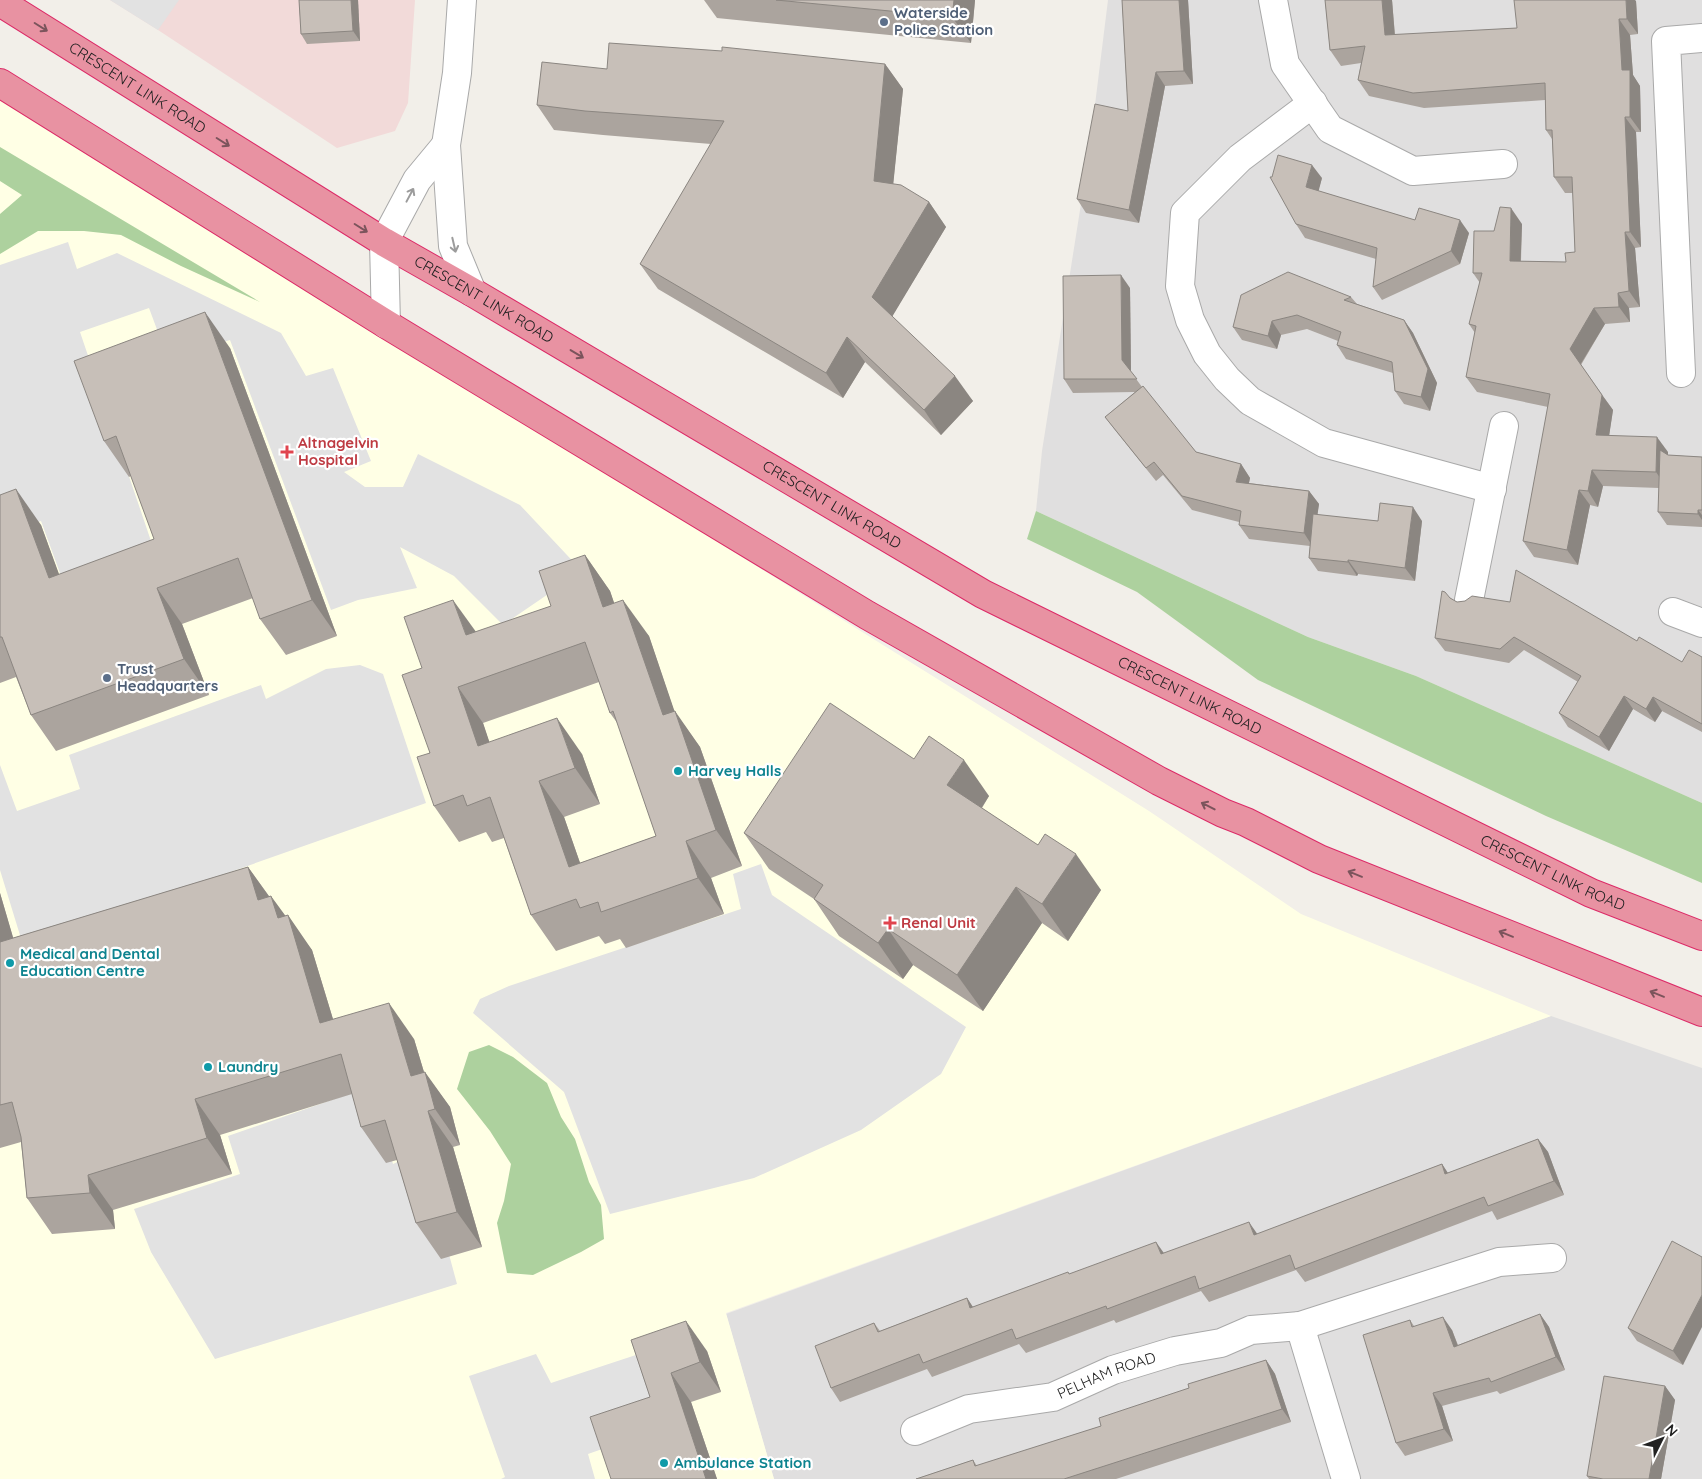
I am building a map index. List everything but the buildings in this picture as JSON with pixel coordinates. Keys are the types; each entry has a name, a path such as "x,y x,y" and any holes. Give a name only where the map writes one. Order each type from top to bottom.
{"highway":[{"name":"CRESCENT LINK ROAD","path":"0,2 384,242 983,594 1591,893 1702,936"},
{"path":"0,83 386,324 867,615 1168,785 1319,859 1702,1012"}],"street":[{"path":"462,0 457,73 446,145 453,246 472,292"},
{"path":"1273,0 1285,64 1330,129 1413,171 1503,164"},
{"path":"1681,372 1666,41 1702,38"},
{"path":"1313,103 1240,158 1185,213 1180,286 1190,320 1207,354 1227,379 1244,396 1324,443 1492,488"},
{"path":"386,324 384,242 417,180 446,145"},
{"path":"1469,600 1504,426"},
{"path":"1673,612 1702,623"},
{"name":"PELHAM ROAD","path":"915,1431 968,1409 1053,1397 1113,1370 1175,1351 1220,1343 1251,1330 1300,1326 1499,1262 1552,1258"},
{"path":"1300,1326 1346,1479"}],"shaded area":[{"path":"110,0 415,0 408,103 395,131 337,148"},
{"path":"110,0 179,0 158,30"},
{"path":"1108,0 1702,0 1702,803 1416,676 1308,637 1036,511 1042,451 1089,153"},
{"name":"Altnagelvin Hospital","path":"0,94 1149,811 1301,914 1551,1016 726,1313 774,1479 0,1479"},
{"path":"68,242 77,269 117,253 281,333 306,376 333,368 371,461 344,472 365,487 403,487 418,454 520,505 582,571 503,625 454,576 400,547 417,588 358,600 331,610 230,340 168,359 149,308 80,332 152,544 72,606 41,521 1,536 0,532 0,265"},
{"path":"360,665 383,674 426,803 23,945 0,870 0,765 17,811 80,789 69,755 261,685 266,699 326,669"},
{"path":"761,864 772,895 966,1027 941,1074 861,1130 754,1178 610,1214 564,1092 473,1013 480,999 509,986 741,909 733,874"},
{"path":"1551,1016 1702,1068 1702,1479 774,1479 726,1314"},
{"path":"369,1087 393,1164 421,1151 457,1284 215,1359 151,1252 134,1209 240,1174 228,1136"},
{"path":"645,1352 668,1426 588,1454 595,1479 501,1479 505,1477 469,1376 536,1354 551,1383"}],"green space":[{"path":"0,147 260,302 181,266 121,235 84,231 38,231 0,254 0,214 22,195 0,181"},
{"path":"1036,511 1308,637 1416,676 1702,803 1702,883 1546,816 1258,680 1137,592 1027,539"},
{"path":"489,1045 513,1057 547,1083 561,1117 575,1139 589,1182 601,1205 604,1239 533,1275 507,1273 497,1223 504,1201 511,1164 490,1131 457,1089 469,1052"}],"place":[{"name":"Waterside Police Station","path":"884,22"},
{"name":"Altnagelvin Hospital","path":"287,452"},
{"name":"Trust Headquarters","path":"107,678"},
{"name":"Harvey Halls","path":"678,771"},
{"name":"Renal Unit","path":"890,923"},
{"name":"Medical and Dental Education Centre","path":"10,963"},
{"name":"Laundry","path":"208,1067"},
{"name":"Ambulance Station","path":"664,1463"}]}
